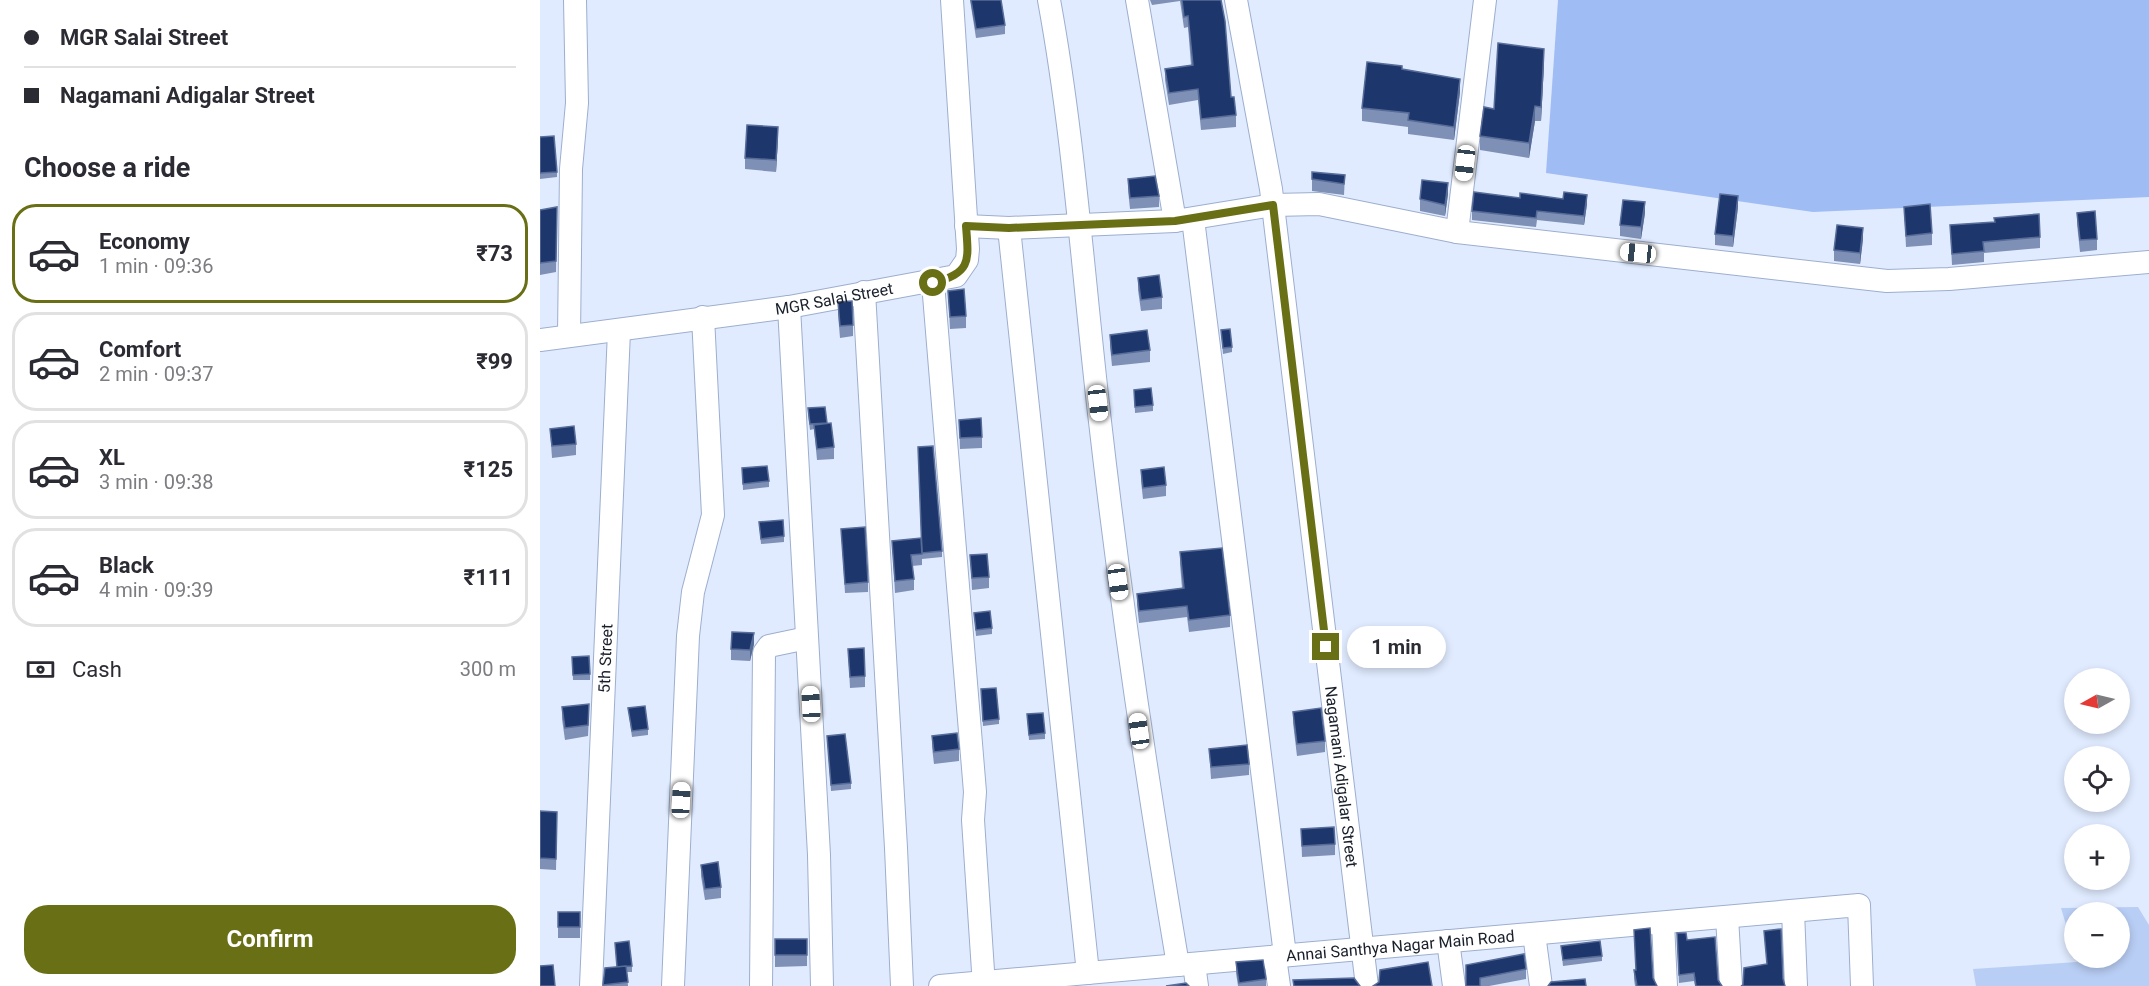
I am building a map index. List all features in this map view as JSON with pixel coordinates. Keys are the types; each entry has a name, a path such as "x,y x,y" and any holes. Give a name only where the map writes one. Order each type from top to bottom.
{"street":[{"path":"569,336 571,169 577,103 575,0"},
{"name":"MGR Salai Street","path":"540,340 789,307 864,292 933,283 956,276 967,260 968,249 952,0"},
{"path":"1049,0 1069,130 1077,223 1118,582 1145,773 1186,964 1197,986"},
{"path":"1137,0 1184,220 1280,956 1279,986"},
{"name":"Nagamani Adigalar Street","path":"1236,0 1273,205 1367,986"},
{"path":"1457,232 1485,0"},
{"path":"966,226 1009,228 1077,223 1184,220 1273,205 1319,204 1457,232 1887,280 1949,279 2149,262"},
{"path":"1009,228 1088,973"},
{"path":"933,283 975,792 973,820 983,984"},
{"path":"864,292 896,836 902,986"},
{"path":"789,307 819,855 822,986"},
{"path":"673,986 688,636 693,592 712,515 703,317"},
{"name":"5th Street","path":"591,986 619,331"},
{"path":"761,986 764,653 769,646 807,638"},
{"name":"Annai Santhya Nagar Main Road","path":"940,986 1060,981 1088,973 1126,978 1186,964 1859,905 1862,986"},
{"path":"1793,911 1796,986"},
{"path":"1727,917 1731,986"},
{"path":"1664,922 1666,986"},
{"path":"1534,934 1540,986"},
{"path":"1448,941 1454,986"}],"shaded area":[{"path":"1558,0 2149,0 2149,197 1813,212 1546,173"},
{"path":"2130,907 2138,907 2149,925 2149,986 1976,986 1973,969 2064,963 2064,968 2130,968"}],"building":[{"path":"971,0 1001,0 1005,25 976,29"},
{"path":"1182,0 1221,0 1225,21 1231,97 1234,97 1236,115 1201,119 1198,89 1169,93 1165,69 1193,65 1188,16 1184,17"},
{"path":"1498,43 1544,49 1541,107 1535,106 1529,143 1480,136 1484,107 1494,109"},
{"path":"1367,62 1402,66 1402,69 1460,79 1454,127 1408,120 1409,113 1362,108"},
{"path":"747,125 778,127 776,160 745,158"},
{"path":"554,136 557,172 540,173 540,137"},
{"path":"1312,172 1345,175 1344,184 1312,179"},
{"path":"1155,176 1159,196 1130,198 1128,179"},
{"path":"1422,180 1448,183 1445,205 1420,199"},
{"path":"1474,192 1520,198 1520,193 1563,199 1564,192 1587,195 1584,216 1537,211 1536,218 1472,211"},
{"path":"1720,194 1738,196 1733,236 1715,234"},
{"path":"1623,200 1645,202 1641,227 1620,225"},
{"path":"1930,204 1932,233 1906,236 1904,207"},
{"path":"557,207 556,261 540,263 540,210"},
{"path":"2095,211 2097,239 2080,240 2077,213"},
{"path":"2039,214 2040,237 1983,242 1984,251 1952,254 1950,225 1995,222 1994,218"},
{"path":"1837,225 1863,228 1860,253 1834,250"},
{"path":"1159,275 1162,297 1141,300 1138,278"},
{"path":"964,289 966,316 950,317 948,291"},
{"path":"852,301 853,325 840,326 838,302"},
{"path":"1230,329 1232,347 1223,348 1221,330"},
{"path":"1147,330 1150,350 1112,355 1110,335"},
{"path":"1151,388 1153,405 1135,407 1134,390"},
{"path":"825,407 827,423 810,424 808,408"},
{"path":"981,418 982,437 960,438 959,420"},
{"path":"831,423 834,447 817,449 814,425"},
{"path":"574,426 576,444 552,446 550,429"},
{"path":"933,446 942,551 922,553 918,447"},
{"path":"767,466 769,481 743,484 742,468"},
{"path":"1164,467 1166,485 1143,488 1141,470"},
{"path":"783,520 784,536 761,539 759,522"},
{"path":"865,527 868,582 845,584 841,529"},
{"path":"921,538 922,554 911,555 914,579 895,581 892,541"},
{"path":"1222,548 1230,615 1189,620 1187,606 1139,611 1137,594 1184,588 1180,552"},
{"path":"987,554 989,577 972,578 970,555"},
{"path":"990,611 992,628 976,630 974,613"},
{"path":"732,632 754,633 750,650 731,649"},
{"path":"864,648 865,676 850,677 848,649"},
{"path":"589,656 590,674 573,675 572,657"},
{"path":"996,688 999,719 983,721 981,689"},
{"path":"589,704 588,725 565,728 562,707"},
{"path":"645,706 648,729 632,731 628,708"},
{"path":"1321,708 1325,741 1297,744 1293,712"},
{"path":"1043,713 1045,733 1029,735 1027,714"},
{"path":"957,733 959,749 934,752 932,736"},
{"path":"845,734 851,783 831,785 827,736"},
{"path":"1247,745 1249,764 1211,767 1209,749"},
{"path":"540,811 557,812 556,859 540,858"},
{"path":"1334,827 1335,844 1302,846 1301,829"},
{"path":"718,862 721,887 705,889 701,865"},
{"path":"558,912 580,912 580,927 558,927"},
{"path":"1650,928 1653,978 1657,986 1637,986 1634,970 1636,970 1634,930"},
{"path":"1781,929 1785,986 1741,986 1743,985 1744,968 1767,964 1764,931"},
{"path":"1677,933 1686,933 1687,940 1715,937 1718,980 1722,986 1696,986 1694,973 1679,975"},
{"path":"775,939 807,939 807,955 775,955"},
{"path":"629,941 632,966 617,967 615,943"},
{"path":"1600,941 1602,956 1563,960 1561,946"},
{"path":"1524,954 1526,969 1480,978 1480,986 1466,986 1466,965"},
{"path":"1263,960 1266,979 1239,983 1236,962"},
{"path":"1428,962 1432,986 1373,986 1379,982 1380,970"},
{"path":"553,965 555,986 540,986 540,966"},
{"path":"626,966 628,982 603,985 605,968"},
{"path":"1354,978 1360,986 1294,986 1293,980"},
{"path":"1585,979 1586,986 1548,986 1551,982"},
{"path":"1186,983 1189,986 1166,986"}],"route":[{"path":"933,283 956,276 962,270 967,260 966,226 1009,228 1077,223 1175,221 1273,205 1326,647"}]}
